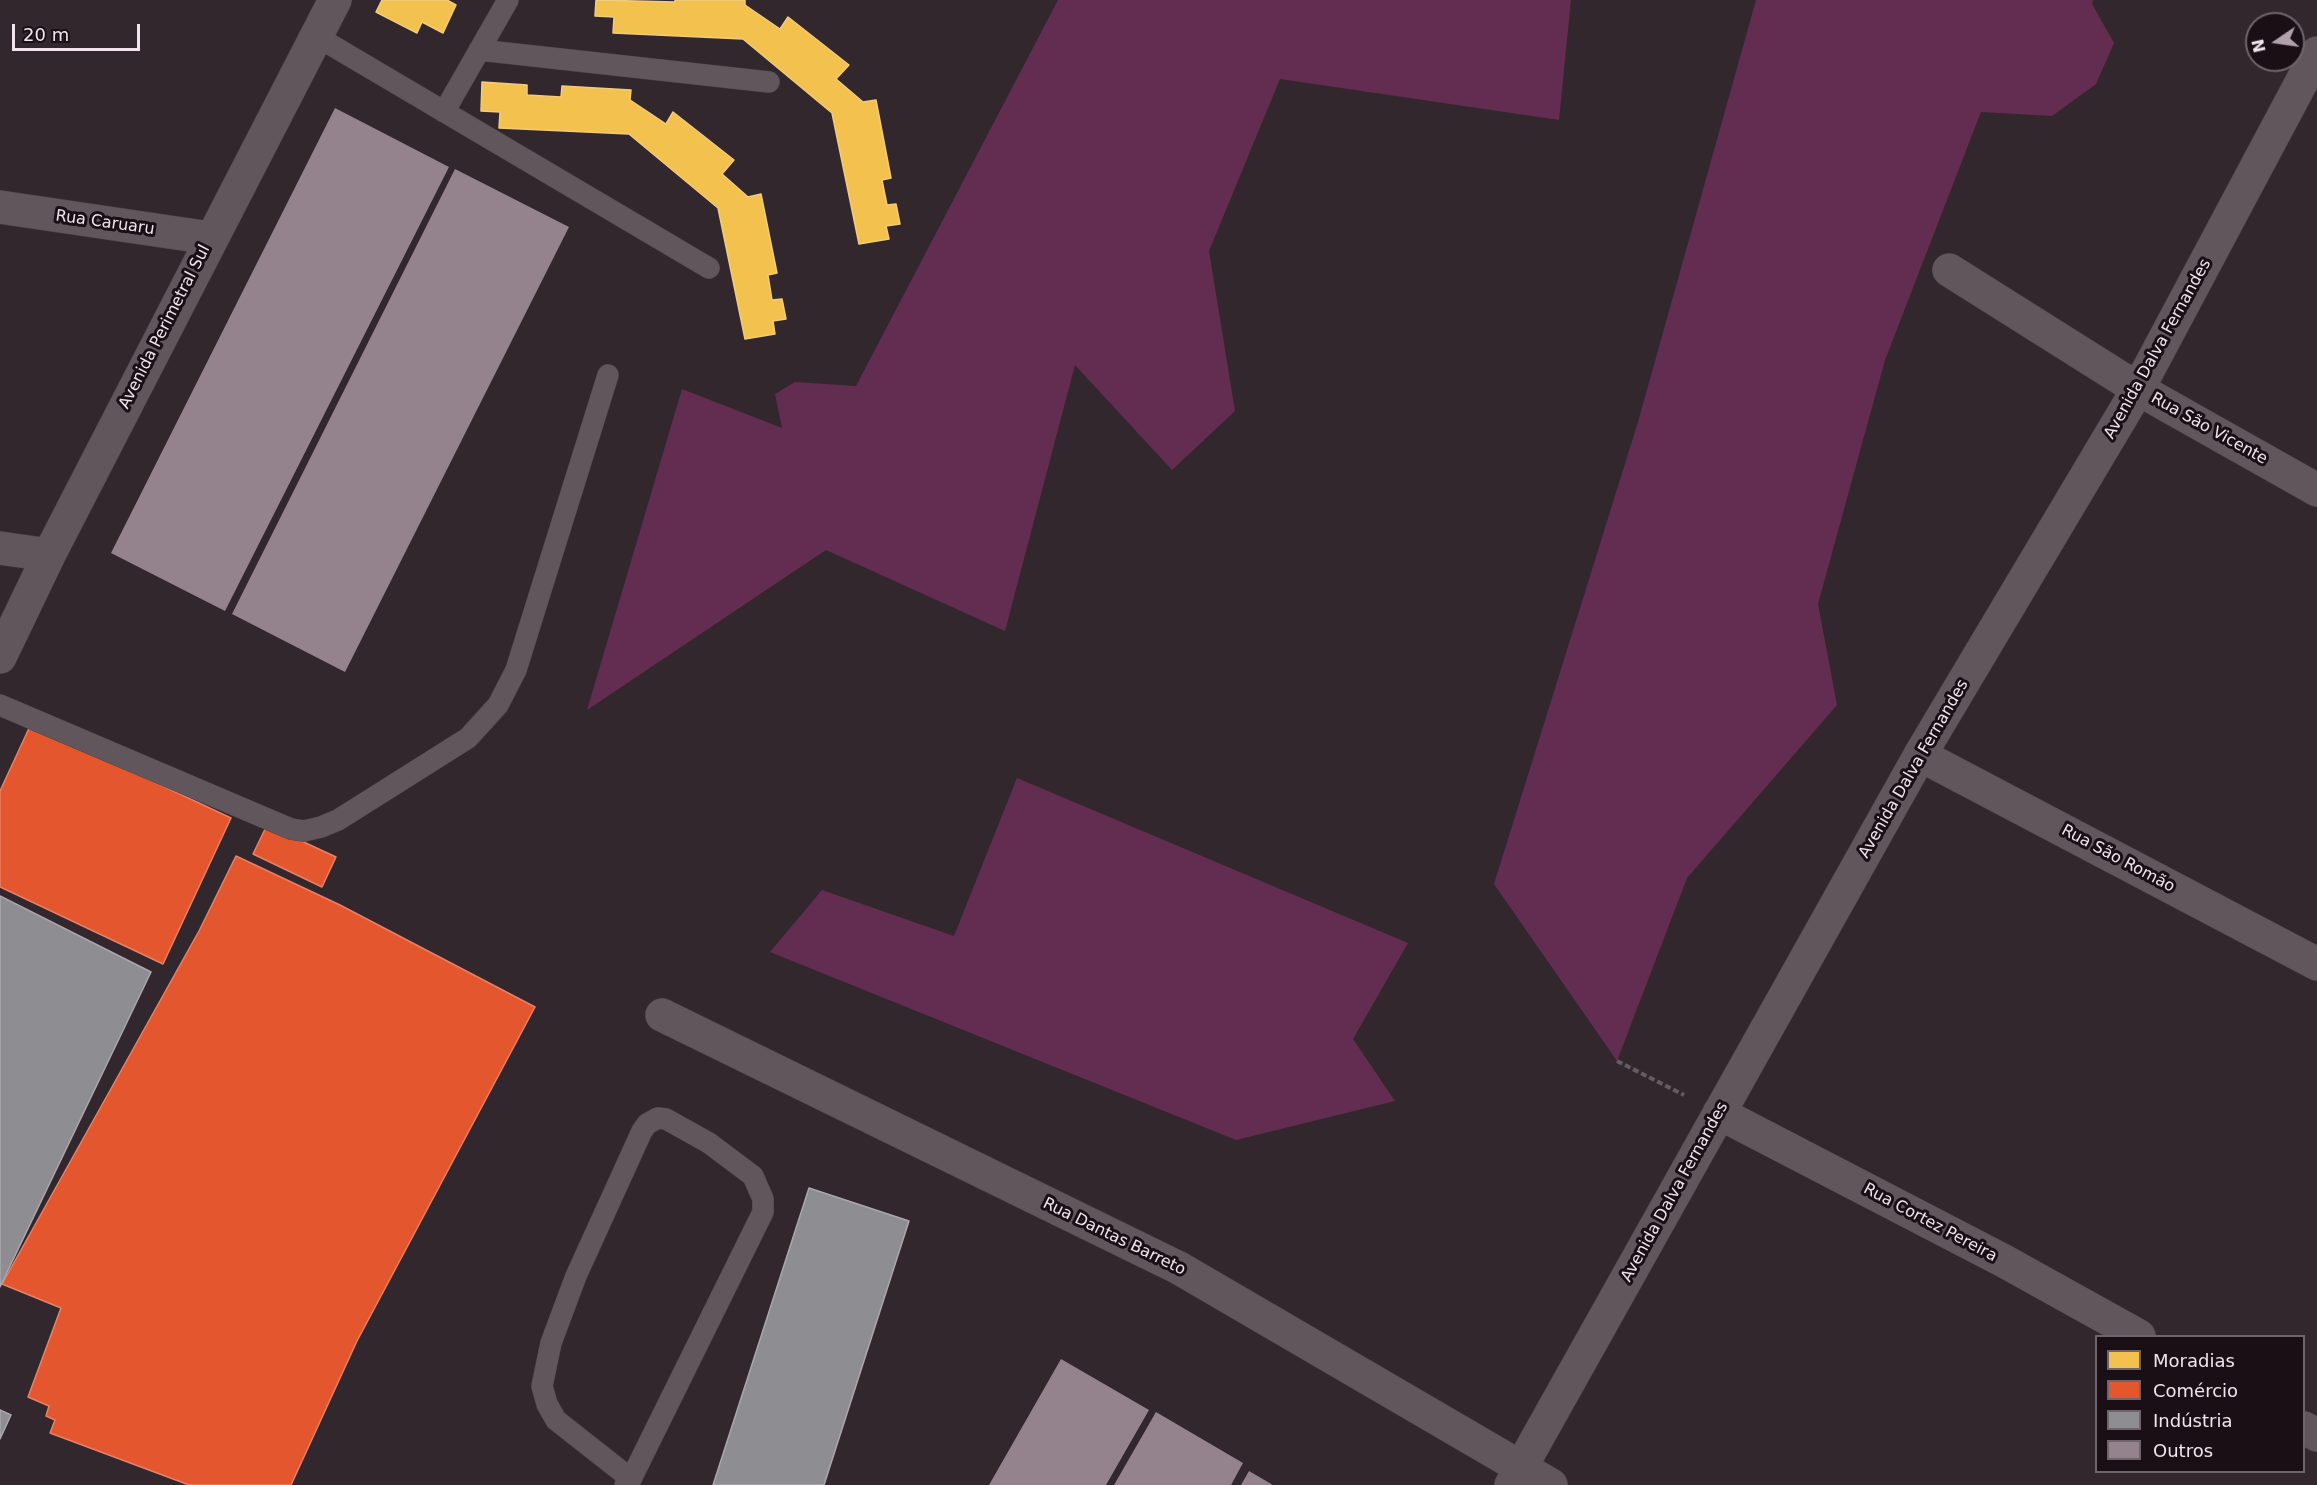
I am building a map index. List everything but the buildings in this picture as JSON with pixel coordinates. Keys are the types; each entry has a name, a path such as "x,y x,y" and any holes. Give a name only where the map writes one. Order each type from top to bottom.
{"street":[{"name":"Avenida Perimetral Sul","path":"0,657 49,555 210,238 335,0"},
{"name":"Avenida Dalva Fernandes","path":"1516,1477 1920,755 2138,389 2317,53"},
{"name":"Rua Caruaru","path":"0,207 210,238"},
{"name":"Rua São Vicente","path":"1949,270 2138,389 2317,490"},
{"path":"0,548 49,555"},
{"name":"Rua São Romão","path":"1920,755 2317,964"},
{"name":"Rua Dantas Barreto","path":"662,1015 1179,1268 1516,1477 1551,1485"},
{"name":"Rua Cortez Pereira","path":"1719,1113 2004,1261 2137,1335"}],"lane":[{"path":"444,112 508,0"},
{"path":"316,36 709,268"},
{"path":"479,51 769,82"},
{"path":"0,705 291,829 304,831 338,820 468,738 498,705 516,670 608,375"},
{"path":"658,1118 666,1119 709,1143 753,1176 763,1199 763,1212 628,1482 556,1420 547,1404 542,1386 551,1343 576,1276 642,1131 647,1124 658,1118"}],"path":[{"path":"1617,1061 1719,1113"}],"shaded area":[{"path":"1058,0 1571,0 1559,120 1280,79 1209,251 1235,411 1172,470 1075,365 1005,631 826,550 587,710 682,389 782,428 775,394 795,382 856,386"},
{"path":"1756,0 2093,0 2092,4 2114,43 2096,84 2052,116 1981,112 1885,360 1818,604 1837,705 1687,878 1617,1061 1494,884 1638,422"},
{"path":"1017,778 1408,943 1353,1039 1395,1101 1236,1140 770,952 822,890 954,936"}]}
